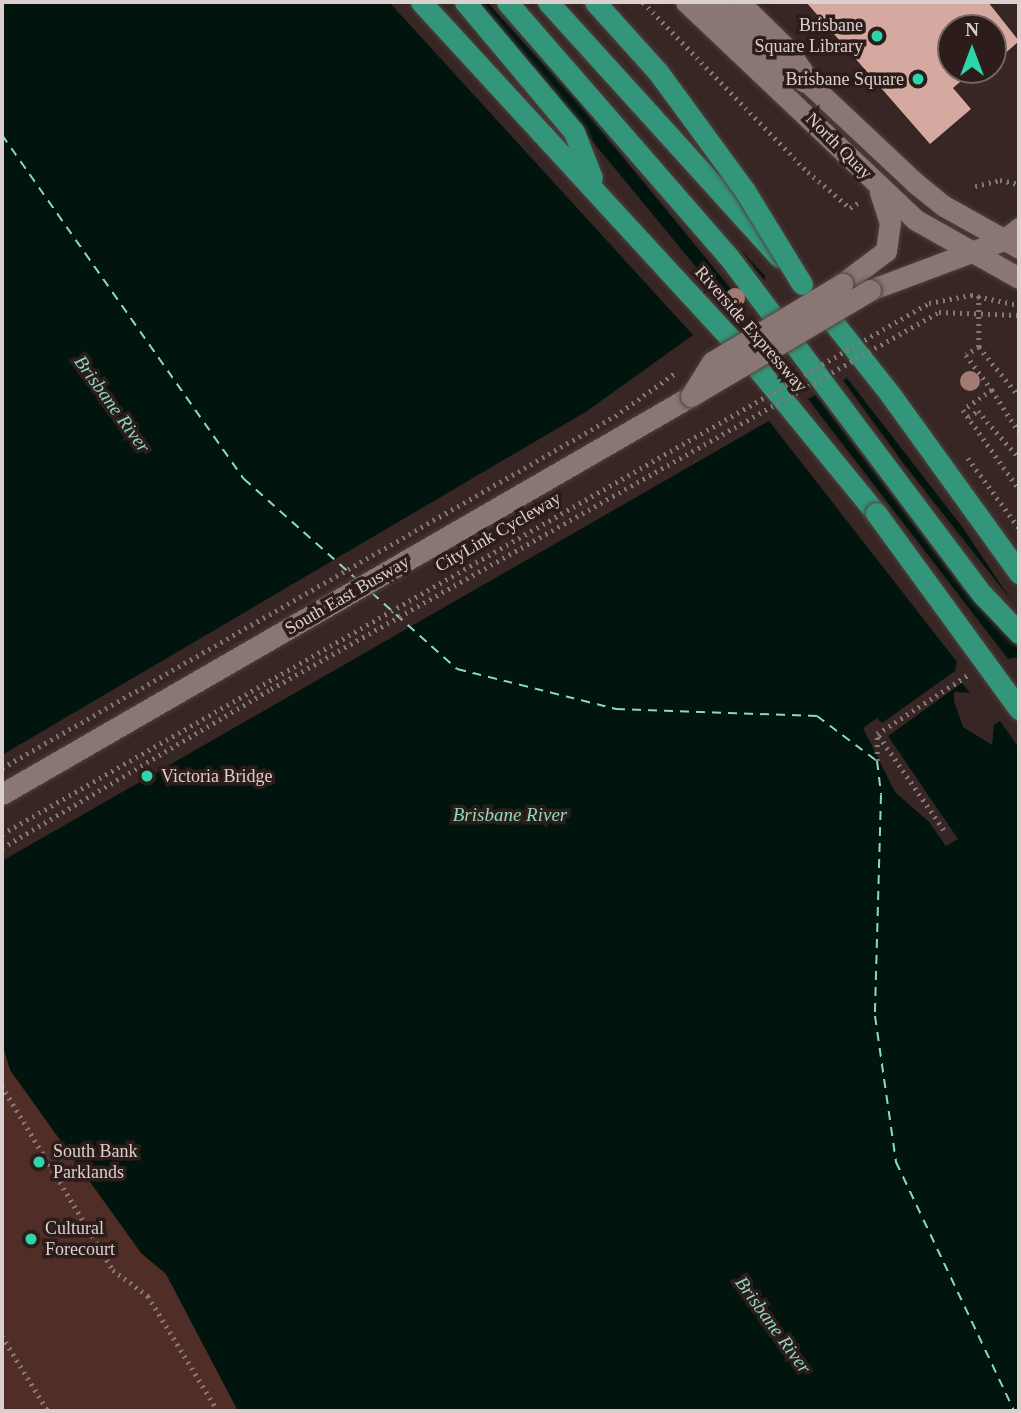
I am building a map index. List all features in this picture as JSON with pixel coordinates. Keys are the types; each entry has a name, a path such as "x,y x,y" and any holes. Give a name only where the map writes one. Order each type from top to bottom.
{"highway":[{"name":"Riverside Expressway","path":"421,2 599,192 758,369 876,513 1019,709"},
{"path":"465,2 574,132 599,192"},
{"path":"507,2 728,256 982,594 1019,634"},
{"path":"548,2 802,284 890,394 1019,573"},
{"path":"595,2 666,83 745,191 802,284"}],"street":[{"name":"North Quay","path":"686,2 758,75 794,100 916,220 967,252 1019,278"},
{"path":"712,2 773,62 813,87"},
{"name":"North Quay","path":"739,2 788,50 813,87 929,195 1014,239"},
{"path":"773,62 794,100"},
{"name":"South East Busway","path":"691,396 712,362 842,284 886,251 890,235 888,208 873,180"},
{"name":"South East Busway","path":"2,794 870,290 967,252 1014,239"}],"path":[{"path":"643,2 808,172 850,208 862,200"},
{"path":"975,186 1000,180 1019,184"},
{"path":"979,296 979,347 1019,396"},
{"name":"CityLink Cycleway","path":"2,834 929,303 979,296 1019,304"},
{"path":"2,848 271,689 939,312 1019,315"},
{"path":"979,347 966,355 1019,432"},
{"path":"2,768 604,423 687,365"},
{"path":"992,390 963,410 1019,489"},
{"path":"968,417 978,411 1019,458"},
{"path":"877,734 959,677 971,674"},
{"path":"877,734 877,761"},
{"path":"877,734 944,830"},
{"path":"2,1086 113,1270 148,1296 218,1411"},
{"path":"2,1336 48,1411"}],"shaded area":[{"name":"South Bank Parklands","path":"2,1043 10,1070 141,1253 166,1274 238,1411 2,1411"}],"water":[{"name":"Brisbane River","path":"2,2 541,2 770,265 756,300 876,390 1019,586 1019,1411 238,1411 166,1274 141,1253 10,1070 2,1043"}],"pier":[{"path":"389,2 478,2 733,312 745,306 578,102 487,2 546,2 773,263 768,279 739,248 766,283 760,299 878,387 1019,579 1019,649 962,588 816,395 808,399 1008,659 1019,657 1019,748 1000,721 994,725 992,745 963,727 954,701 954,692 970,693 962,683 888,736 958,839 946,846 929,822 895,792 863,728 877,718 882,723 955,671 957,662 769,421 2,861 2,755 587,411 693,335","holes":["847,378 963,528 1011,600 904,464 843,380"]}],"building":[{"name":"Brisbane Square","path":"806,2 988,2 998,14 937,14 937,84 958,84 953,88 971,109 930,144"},
{"name":"Brisbane Square","path":"1007,26 1019,41 1007,52"}],"ferry route":[{"path":"2,135 244,479 355,578"},
{"path":"372,593 457,669 616,709 817,716 877,761 881,795 875,1016 896,1162 1014,1411"}],"place":[{"name":"Brisbane Square Library","path":"877,36"},
{"name":"Brisbane Square","path":"918,79"},
{"name":"Victoria Bridge","path":"147,776"},
{"name":"South Bank Parklands","path":"39,1162"},
{"name":"Cultural Forecourt","path":"31,1239"}]}
